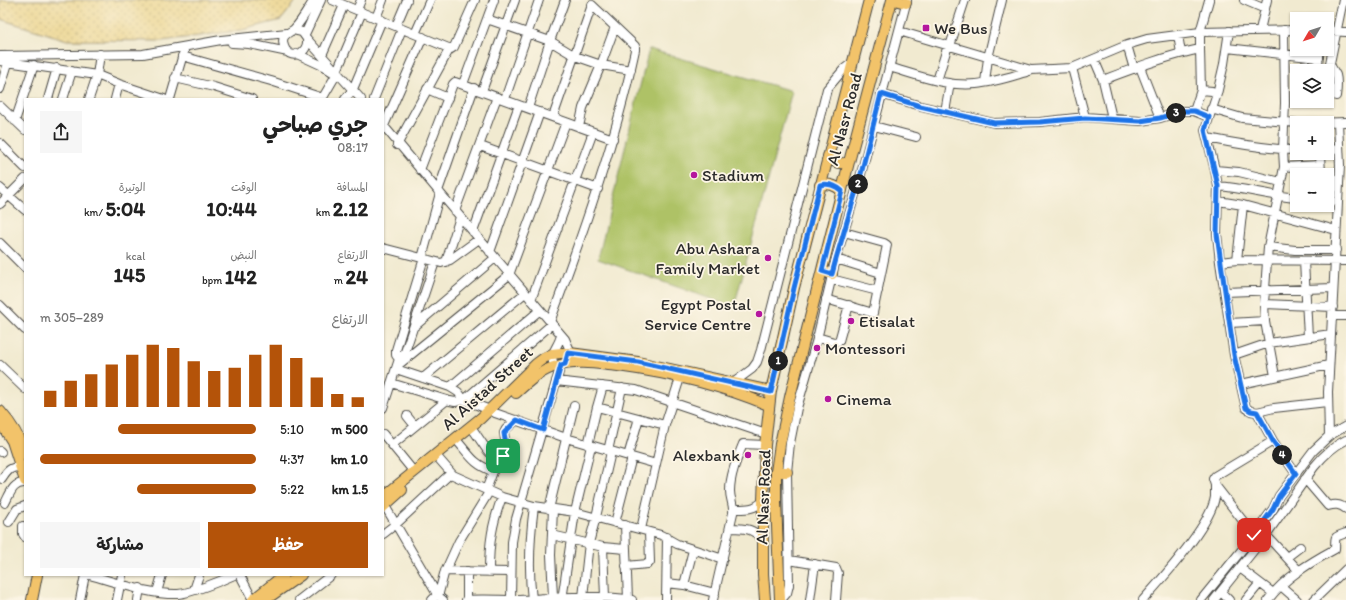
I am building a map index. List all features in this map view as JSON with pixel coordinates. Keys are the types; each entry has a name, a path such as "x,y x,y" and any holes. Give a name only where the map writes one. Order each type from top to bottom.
{"main road":[{"name":"Al Nasr Road","path":"765,600 762,539 765,445 768,405 794,288 869,0"},
{"name":"Al Nasr Road","path":"780,600 776,472 780,444 790,397 829,275 842,191 893,0"},
{"path":"893,0 906,2"},
{"path":"828,156 835,162 845,164 849,162"},
{"path":"820,185 825,184 834,186 842,191"},
{"name":"Al Aistad Street","path":"384,503 474,431 536,364 544,358 552,355 568,353 638,362 771,392"},
{"name":"Al Aistad Street","path":"384,503 414,472 473,425 542,372 560,365 582,363 645,370 730,391 768,405"},
{"path":"0,411 13,427 24,452"},
{"path":"0,422 12,441 24,478"},
{"path":"776,472 787,472"},
{"path":"762,550 770,554 778,551"},
{"path":"763,574 766,569 772,568 778,573"},
{"path":"30,576 33,599"},
{"path":"33,599 37,576"},
{"path":"253,600 279,576"},
{"path":"271,598 300,576"}],"street":[{"path":"288,52 283,44 284,38 314,0"},
{"path":"297,54 303,52 306,47 306,36 321,0"},
{"path":"332,0 450,48"},
{"path":"183,49 323,98 336,73 359,11 361,0"},
{"path":"346,98 352,90 379,19 383,0"},
{"path":"374,98 399,28 407,0"},
{"path":"384,124 419,36 430,0"},
{"path":"399,145 427,89 450,48 454,47 475,0"},
{"path":"463,84 494,0"},
{"path":"482,91 515,0"},
{"path":"446,262 458,214 480,146 528,33 539,0"},
{"path":"528,108 565,0"},
{"path":"937,81 965,0"},
{"path":"984,82 988,58 1002,0"},
{"path":"1194,111 1200,90 1200,32 1209,0"},
{"path":"1244,0 1265,9"},
{"path":"1260,30 1267,0"},
{"path":"1336,96 1337,80 1330,63 1343,0"},
{"path":"780,600 787,593 789,585 787,472 790,443 826,299 829,275 836,259 861,174 906,2"},
{"path":"391,383 455,402 464,400 551,323 598,189 613,139 635,50 634,46 590,3 575,56 553,117"},
{"path":"322,55 344,5"},
{"path":"487,19 550,41 575,56 601,65 631,70"},
{"path":"579,127 583,108 615,27"},
{"path":"183,49 221,40 299,30 306,36 336,73 360,98"},
{"path":"1275,376 1265,321 1264,304 1268,247 1284,167 1284,30"},
{"path":"889,67 937,81 975,84 1031,70 1072,68 1128,45 1147,40 1200,32 1290,30"},
{"path":"898,31 1031,70"},
{"path":"1229,32 1217,94 1205,130 1218,186 1217,234 1220,262 1234,355 1246,408 1257,412 1274,408 1328,402"},
{"path":"1334,32 1346,32"},
{"path":"1178,35 1181,53"},
{"path":"0,56 143,54 234,43 249,44 297,54 336,73"},
{"path":"1128,45 1160,118"},
{"path":"1227,48 1319,58 1318,64"},
{"path":"170,98 183,49"},
{"path":"1102,80 1181,53 1200,50"},
{"path":"89,98 97,75 100,54"},
{"path":"1094,59 1102,80 1112,118"},
{"path":"0,89 4,62 57,68 72,72 97,75 146,96 158,98"},
{"path":"733,383 745,376 757,362 827,89 844,69 852,63"},
{"path":"16,121 34,65"},
{"path":"48,98 57,68"},
{"path":"1072,68 1085,118"},
{"path":"63,98 72,72"},
{"path":"176,78 214,87 249,98"},
{"path":"420,170 453,83 456,82 613,139"},
{"path":"945,112 950,83"},
{"path":"114,98 119,84"},
{"path":"397,365 396,350 423,258 439,192 474,88"},
{"path":"427,89 448,98"},
{"path":"352,90 357,98"},
{"path":"1200,90 1212,91 1217,94"},
{"path":"881,94 945,112 994,123 1040,122 1085,118 1112,118 1140,121 1160,118 1183,111 1194,111 1290,123"},
{"path":"473,232 519,105"},
{"path":"0,106 24,129"},
{"path":"414,326 493,255 540,112"},
{"path":"397,365 510,275 566,122"},
{"path":"1329,436 1329,365 1336,250 1337,202 1342,193 1339,179 1343,165 1339,149 1342,123"},
{"path":"874,126 916,137"},
{"path":"384,128 568,344 568,353 560,365 543,430 520,502 514,530 511,600"},
{"path":"531,300 593,132"},
{"path":"1208,138 1236,144 1290,150"},
{"path":"0,143 24,167"},
{"path":"480,146 598,189"},
{"path":"1334,149 1339,149"},
{"path":"1320,160 1320,168"},
{"path":"1284,167 1320,164"},
{"path":"1215,170 1239,172 1281,182"},
{"path":"1334,179 1339,179"},
{"path":"0,204 24,180"},
{"path":"1218,186 1290,198"},
{"path":"0,188 24,209"},
{"path":"1218,201 1336,230"},
{"path":"1237,260 1243,206"},
{"path":"826,299 873,313 887,247 886,244 844,232"},
{"path":"384,248 441,263 450,260 479,239"},
{"path":"0,243 24,267"},
{"path":"1268,247 1295,250 1336,250"},
{"path":"836,259 881,273"},
{"path":"1220,262 1237,260 1346,261"},
{"path":"1304,261 1308,337"},
{"path":"384,405 397,365 404,354 414,326 435,262"},
{"path":"829,275 878,291"},
{"path":"1225,292 1333,288"},
{"path":"423,378 525,293"},
{"path":"1264,304 1307,306 1332,311 1346,316"},
{"path":"0,305 24,329"},
{"path":"817,337 834,342 840,341 849,306"},
{"path":"450,387 540,310"},
{"path":"1230,323 1265,321"},
{"path":"1234,355 1269,343 1331,334"},
{"path":"560,365 552,361 552,355 559,344 561,335"},
{"path":"0,365 24,388"},
{"path":"397,365 423,378 450,387 458,392 464,400 566,438 656,464"},
{"path":"1241,384 1329,365"},
{"path":"626,566 648,564 650,562 645,531 656,464 665,425 680,378"},
{"path":"556,381 636,390 766,434"},
{"path":"554,598 571,539 597,407 604,386"},
{"path":"586,598 589,543 596,517 622,388"},
{"path":"392,445 447,400"},
{"path":"554,598 551,555 551,509 574,406"},
{"path":"597,407 665,425"},
{"path":"1257,412 1273,441 1296,474"},
{"path":"407,416 415,426"},
{"path":"616,523 639,418"},
{"path":"436,599 446,570 459,540 488,491 492,472 497,461 507,451 504,433 517,420"},
{"path":"1201,600 1254,535 1273,509 1279,496 1313,451 1329,436 1346,426"},
{"path":"474,431 487,450 497,461"},
{"path":"384,435 414,472"},
{"path":"1214,600 1266,535 1305,479 1323,457 1333,448 1346,440"},
{"path":"1143,600 1203,526 1215,498 1213,479 1215,476 1273,441"},
{"path":"459,442 478,465 492,472"},
{"path":"667,583 684,585 714,596 733,509 730,500 730,482 743,444 765,445"},
{"path":"439,459 451,473 502,497 534,506 576,512 596,517 667,537 677,544 723,559"},
{"path":"2,478 10,469 14,467 21,467"},
{"path":"384,533 451,473"},
{"path":"1305,479 1328,506 1335,504 1341,505 1346,509"},
{"path":"5,503 15,486 24,482"},
{"path":"1214,485 1254,535"},
{"path":"489,572 490,537 502,497"},
{"path":"733,509 750,509 759,505 763,501"},
{"path":"384,503 436,599"},
{"path":"9,522 17,509 24,506"},
{"path":"532,599 530,545 534,506"},
{"path":"1273,509 1280,515"},
{"path":"23,526 24,535"},
{"path":"467,571 468,600 609,598 630,600 626,566 625,526"},
{"path":"730,528 749,529 754,531 762,539"},
{"path":"1240,568 1260,583 1271,597 1281,586 1299,571 1334,549 1335,538 1346,533"},
{"path":"552,535 604,547 625,549"},
{"path":"1266,535 1299,571"},
{"path":"666,600 667,537"},
{"path":"604,547 609,598"},
{"path":"1287,558 1300,547"},
{"path":"684,585 693,550"},
{"path":"789,560 836,568 838,570 836,600"},
{"path":"810,600 814,564"},
{"path":"1314,600 1346,569"},
{"path":"446,570 511,572"},
{"path":"80,600 85,576"},
{"path":"97,576 121,579 140,588 183,596 194,590 231,576"},
{"path":"158,592 162,576"},
{"path":"194,590 199,576"},
{"path":"241,576 253,600"},
{"path":"299,600 330,576"},
{"path":"116,600 121,579"},
{"path":"1246,600 1260,583"},
{"path":"1281,586 1297,600"},
{"path":"138,600 140,588"},
{"path":"1221,592 1229,600"}],"sand":[{"path":"0,0 297,0 281,20 242,30 162,41 67,40 0,19"}],"green space":[{"name":"Stadium","path":"649,49 792,91 734,307 598,259"}],"place":[{"name":"We Bus","path":"926,28"},
{"name":"Stadium","path":"694,175"},
{"name":"Abu Ashara Family Market","path":"768,258"},
{"name":"Egypt Postal Service Centre","path":"759,314"},
{"name":"Etisalat","path":"851,321"},
{"name":"Montessori","path":"817,348"},
{"name":"Cinema","path":"828,399"},
{"name":"Alexbank","path":"748,455"}],"route":[{"path":"503,456 507,451 504,433 506,429 517,420 543,430 561,365 565,364 568,359 568,353 638,362 771,392 794,288 820,185 830,184 842,191 822,271 832,274 861,174 881,94 920,106 994,123 1040,122 1085,118 1112,118 1140,121 1160,118 1183,111 1194,111 1209,117 1205,130 1218,186 1216,222 1223,282 1234,355 1246,408 1257,412 1273,441 1296,474 1279,496 1273,509 1254,535"}]}
